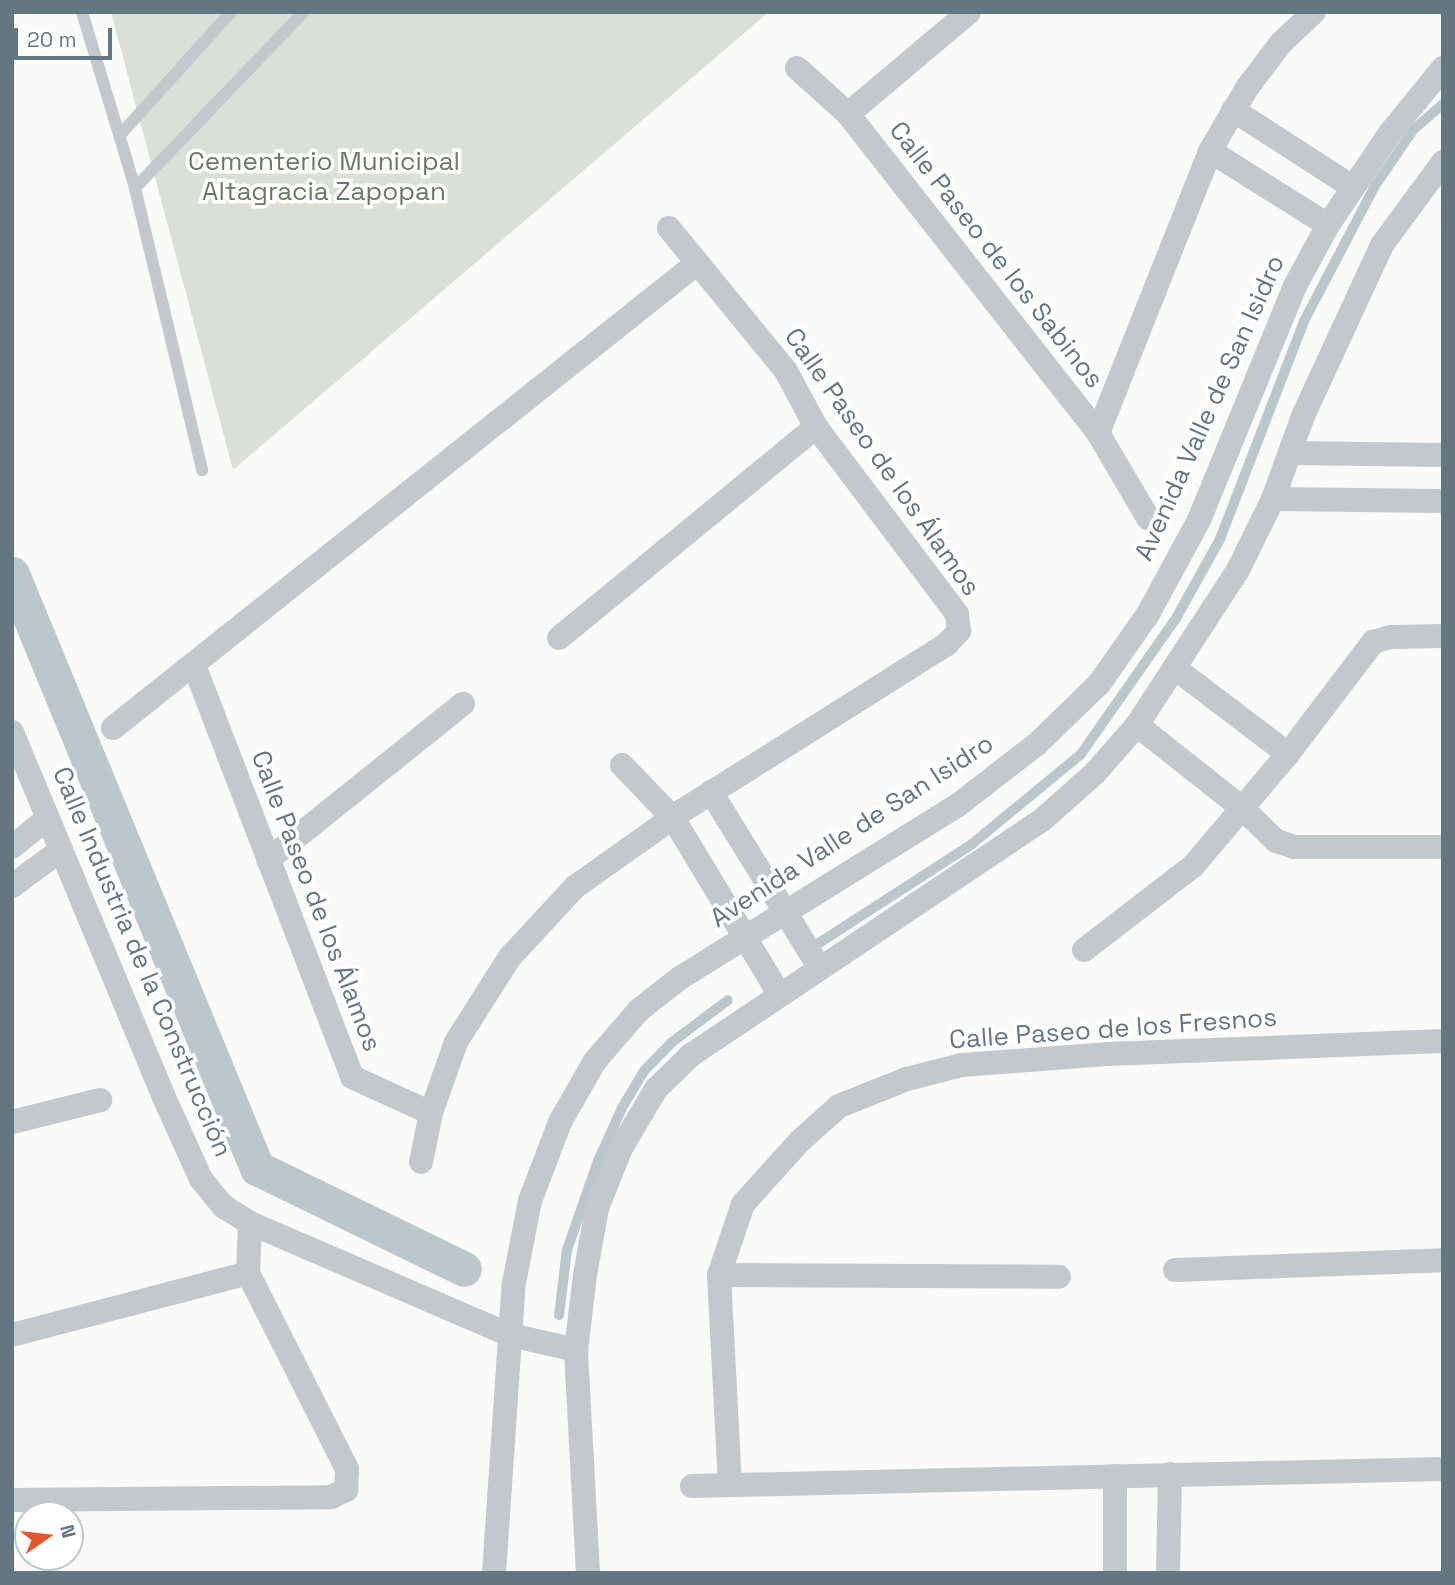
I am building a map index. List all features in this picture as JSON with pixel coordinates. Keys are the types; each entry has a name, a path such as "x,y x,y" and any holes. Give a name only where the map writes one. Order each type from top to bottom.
{"street":[{"name":"Calle Paseo de los Sabinos","path":"848,114 969,12"},
{"name":"Calle Paseo de los Sabinos","path":"1098,433 1210,151 1233,110 1281,43 1314,12"},
{"name":"Calle Paseo de los Sabinos","path":"797,68 848,114 1098,433 1148,518"},
{"name":"Avenida Valle de San Isidro","path":"494,1573 510,1335 530,1201 560,1122 595,1061 639,1010 784,912 958,805 1037,744 1099,684 1148,614 1199,520 1295,286 1328,225 1351,186 1443,68"},
{"path":"1233,110 1351,186"},
{"path":"1210,151 1328,225"},
{"path":"587,1573 576,1350 597,1208 621,1148 665,1080 691,1055 819,967 985,863 1041,821 1095,773 1137,724 1176,669 1238,570 1273,499 1308,404 1381,246 1443,162"},
{"name":"Calle Paseo de los Álamos","path":"421,1162 431,1113 456,1042 510,957 575,887 711,792 947,644 959,631 957,614 817,427 786,371 695,264 669,228"},
{"path":"113,728 695,264"},
{"path":"559,638 817,427"},
{"path":"1291,453 1443,455"},
{"path":"1273,499 1443,501"},
{"path":"1084,950 1193,866 1288,754 1373,642 1391,637 1443,636"},
{"name":"Calle Paseo de los Álamos","path":"194,665 352,1077 431,1113"},
{"path":"1176,669 1288,754"},
{"path":"268,860 463,704"},
{"path":"1137,724 1242,808 1276,841 1294,847 1443,847"},
{"name":"Calle Industria de la Construcción","path":"12,732 201,1179 223,1206 250,1223 510,1335 576,1350"},
{"path":"622,765 673,818 779,994"},
{"path":"711,792 819,967"},
{"path":"12,847 48,818"},
{"path":"12,886 61,850"},
{"name":"Calle Paseo de los Fresnos","path":"730,1485 719,1275 743,1204 800,1141 839,1106 906,1079 962,1065 1107,1054 1443,1041"},
{"path":"12,1122 100,1100"},
{"path":"12,1500 331,1497 346,1490 347,1469 248,1273 250,1223"},
{"path":"1175,1270 1443,1260"},
{"path":"12,1335 248,1273"},
{"path":"719,1275 1059,1277"},
{"path":"692,1486 1443,1469"},
{"path":"1168,1573 1170,1474"},
{"path":"1115,1476 1115,1573"}],"lane":[{"path":"82,12 135,188 202,470"},
{"path":"120,135 231,12"},
{"path":"135,188 304,12"}],"green space":[{"name":"Cementerio Municipal Altagracia Zapopan","path":"111,12 769,12 233,470"}],"waterway":[{"path":"816,945 972,844 1081,754 1175,620 1220,539 1304,321 1375,186 1413,130 1443,104"},
{"path":"12,574 257,1168 464,1269"},
{"path":"559,1315 567,1250 598,1161 622,1108 644,1071 671,1043 728,1000"}]}
